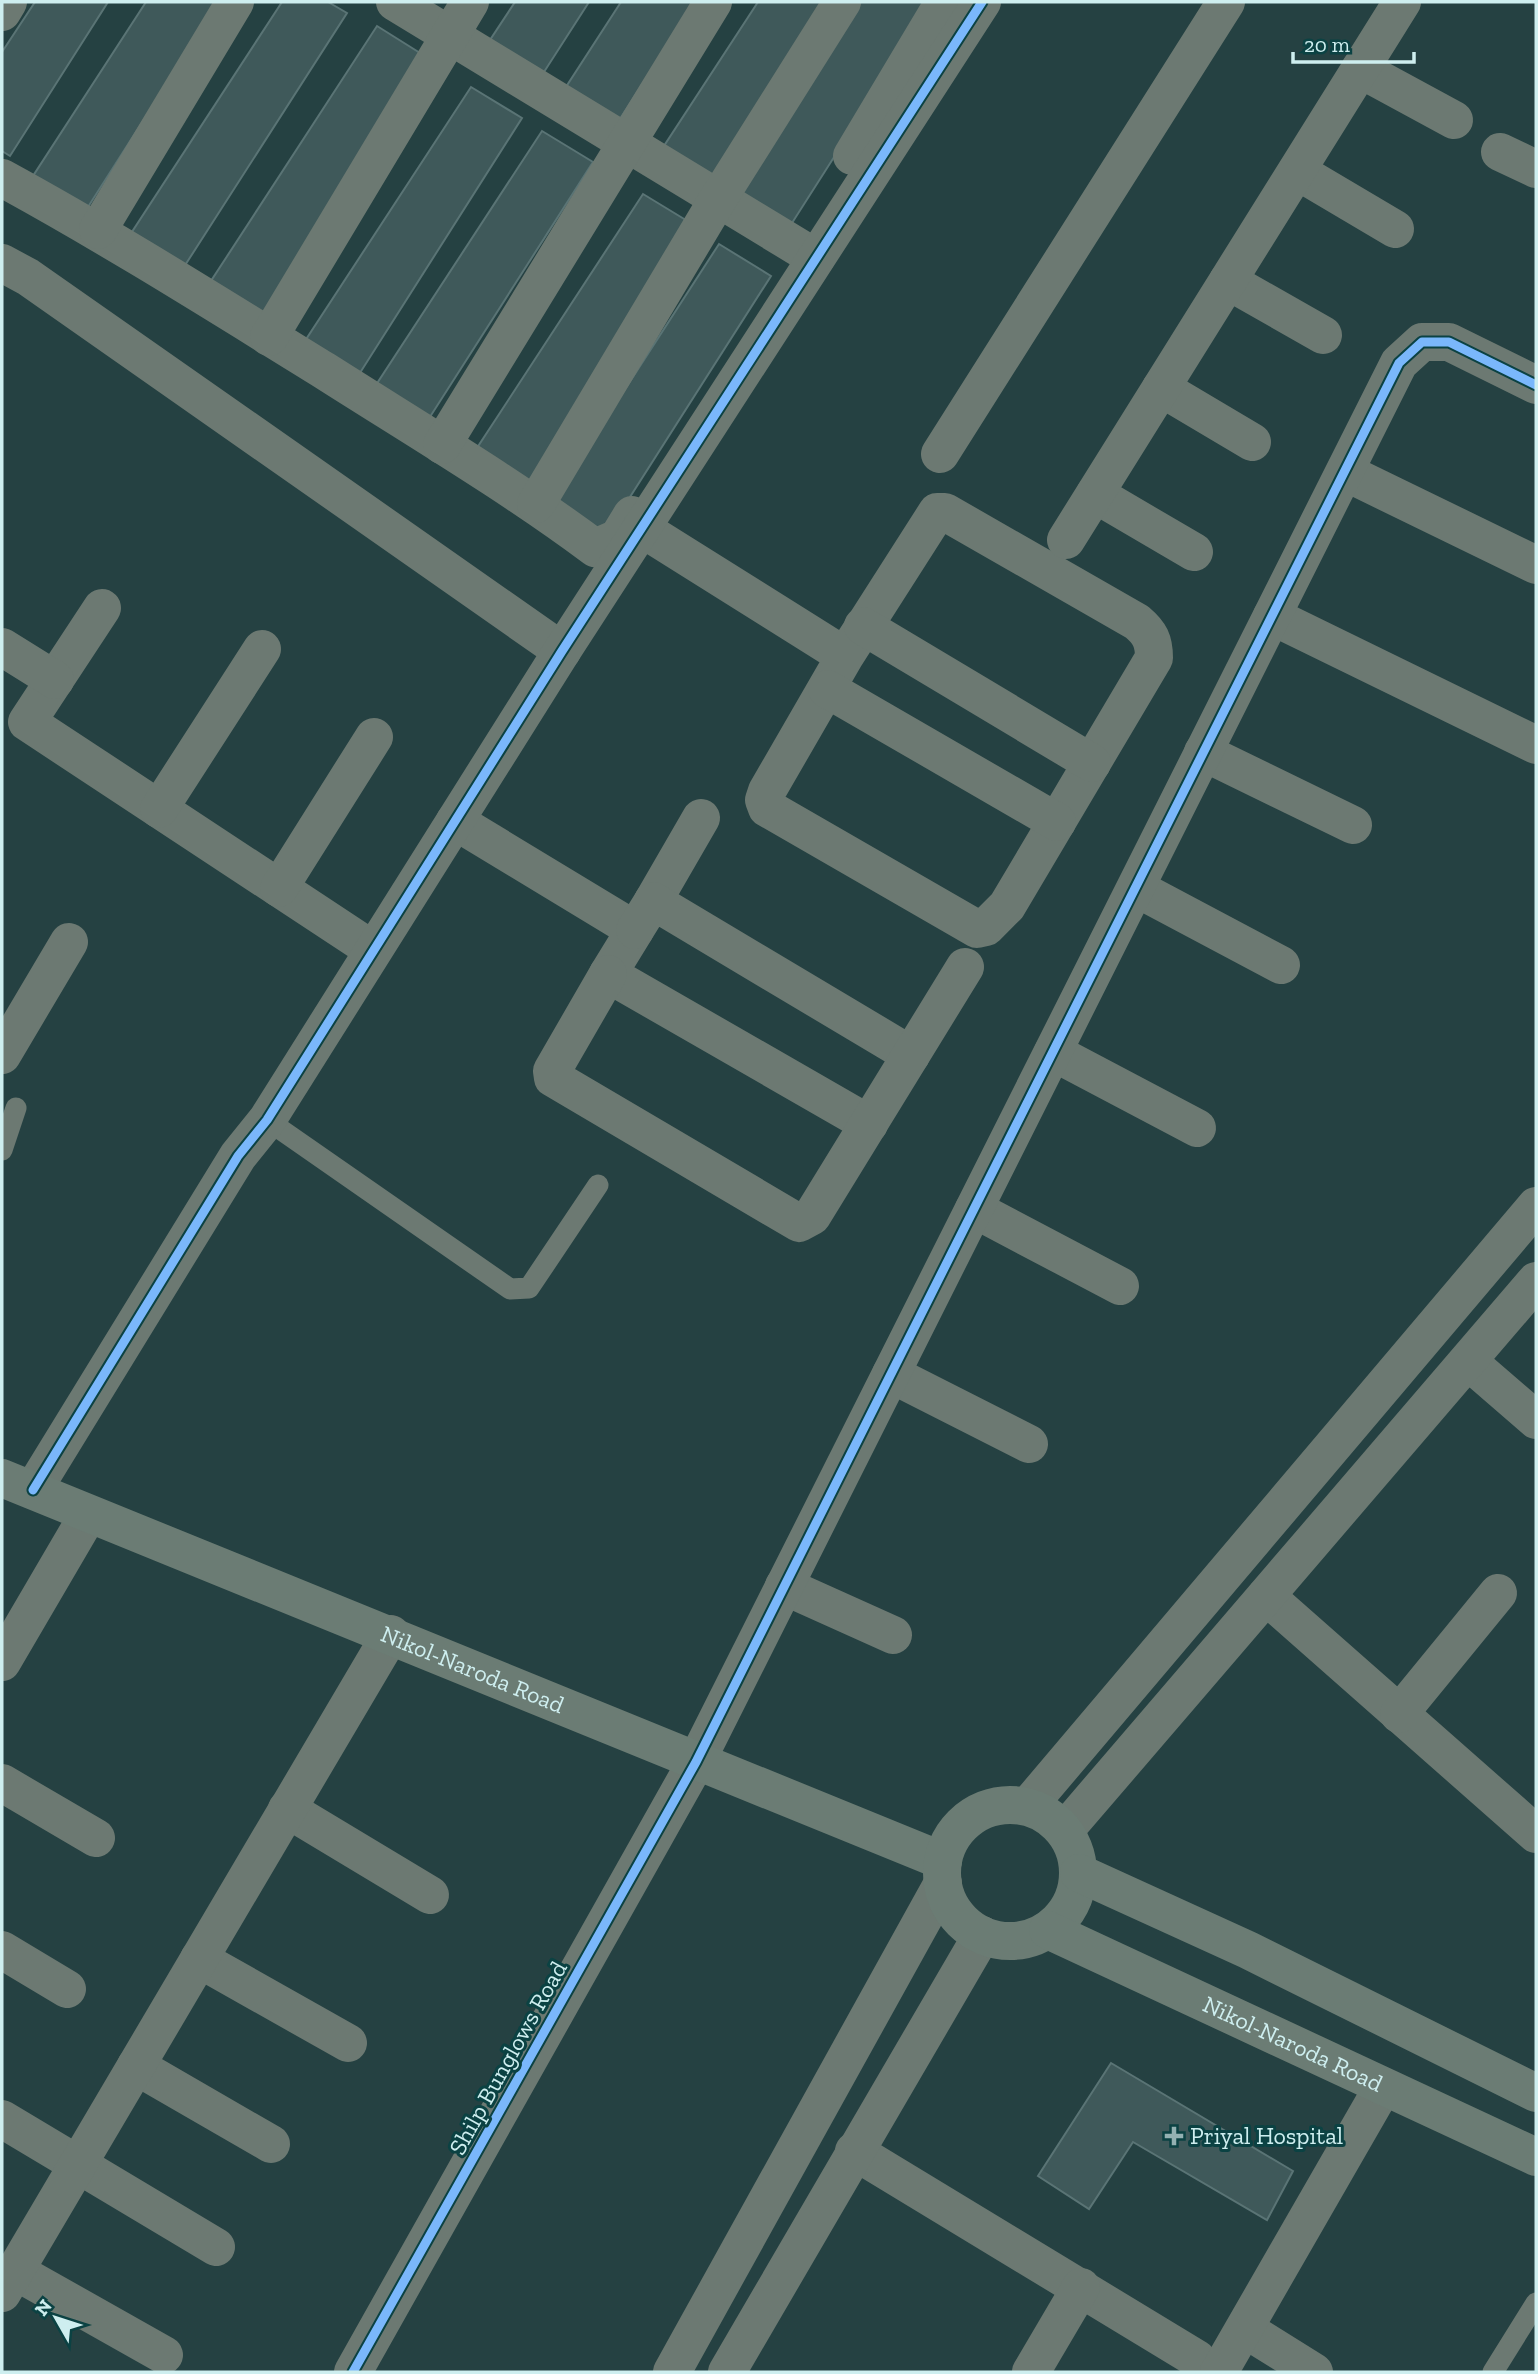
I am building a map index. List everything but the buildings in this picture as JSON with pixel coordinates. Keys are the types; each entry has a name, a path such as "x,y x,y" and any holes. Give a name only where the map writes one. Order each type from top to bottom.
{"main road":[{"name":"Nikol-Naroda Road","path":"17,1484 88,1515 391,1634 696,1762 943,1872"},
{"path":"1006,1805 1028,1806 1048,1816 1065,1830 1075,1851 1079,1873 1075,1895 1064,1915 1048,1930 1027,1940 1004,1941 982,1936 964,1924 950,1905 943,1872 951,1840 965,1822 983,1810 1006,1805"},
{"path":"1079,1873 1248,1950 1536,2093"},
{"name":"Nikol-Naroda Road","path":"1048,1930 1536,2157"}],"street":[{"path":"2,12 8,2"},
{"path":"98,230 235,2"},
{"path":"395,2 807,253"},
{"path":"269,337 470,2"},
{"path":"442,445 713,2"},
{"path":"536,504 718,199 842,2"},
{"path":"17,1484 238,1156 267,1120 641,528 807,253 944,2"},
{"path":"2,178 98,230 536,504 595,548 618,538 807,253 982,2"},
{"path":"940,454 1226,2"},
{"path":"1066,540 1402,2"},
{"path":"1360,69 1454,120"},
{"path":"1500,152 1536,169"},
{"path":"1297,171 1395,229"},
{"path":"2,263 28,277 562,651"},
{"path":"1228,281 1323,335"},
{"name":"Shilp Bunglows Road","path":"353,2372 696,1762 1399,363 1422,342 1449,342 1536,385"},
{"path":"1161,388 1252,442"},
{"path":"1345,471 1536,565"},
{"path":"1095,494 1194,552"},
{"path":"937,512 945,512 1137,622 1146,630 1154,644 1154,658 1057,822 1007,906 986,927 977,929 772,812 764,800 854,641 937,512"},
{"path":"641,528 1092,763"},
{"path":"102,608 55,681 14,731 159,809 373,950"},
{"path":"1272,617 1536,745"},
{"path":"2,648 55,681"},
{"path":"159,809 262,649"},
{"path":"827,689 1057,822"},
{"path":"279,888 374,737"},
{"path":"1203,752 1353,825"},
{"path":"701,818 552,1071 553,1079 799,1223 812,1216 965,967"},
{"path":"455,821 911,1055"},
{"path":"1136,888 1282,965"},
{"path":"2,1055 16,1001 69,942"},
{"path":"608,974 869,1124"},
{"path":"1053,1052 1197,1128"},
{"path":"1028,1806 1536,1206"},
{"path":"974,1209 1121,1286"},
{"path":"1065,1830 1536,1281"},
{"path":"1469,1362 1536,1420"},
{"path":"891,1374 1029,1444"},
{"path":"2,1662 88,1515"},
{"path":"785,1586 893,1635"},
{"path":"1399,1714 1498,1593"},
{"path":"1266,1596 1399,1714 1530,1815"},
{"path":"164,2355 8,2282 391,1634"},
{"path":"2,1783 96,1838"},
{"path":"287,1810 430,1895"},
{"path":"672,2372 943,1872"},
{"path":"727,2372 982,1936"},
{"path":"2,1950 67,1989"},
{"path":"199,1959 348,2043"},
{"path":"136,2066 271,2144"},
{"path":"854,2151 1202,2363 1245,2329 1383,2087"},
{"path":"2,2119 216,2247"},
{"path":"1031,2372 1081,2287"},
{"path":"1245,2329 1314,2372"}],"lane":[{"path":"2,1150 16,1108"},
{"path":"267,1120 510,1289 529,1288 598,1185"},
{"path":"1493,2372 1536,2303"}],"cycle path":[{"path":"33,1490 238,1156 267,1120 562,651 982,2"},
{"path":"353,2372 696,1762 1399,363 1422,342 1449,342 1536,385"}],"place":[{"name":"Priyal Hospital","path":"1174,2136"}]}
